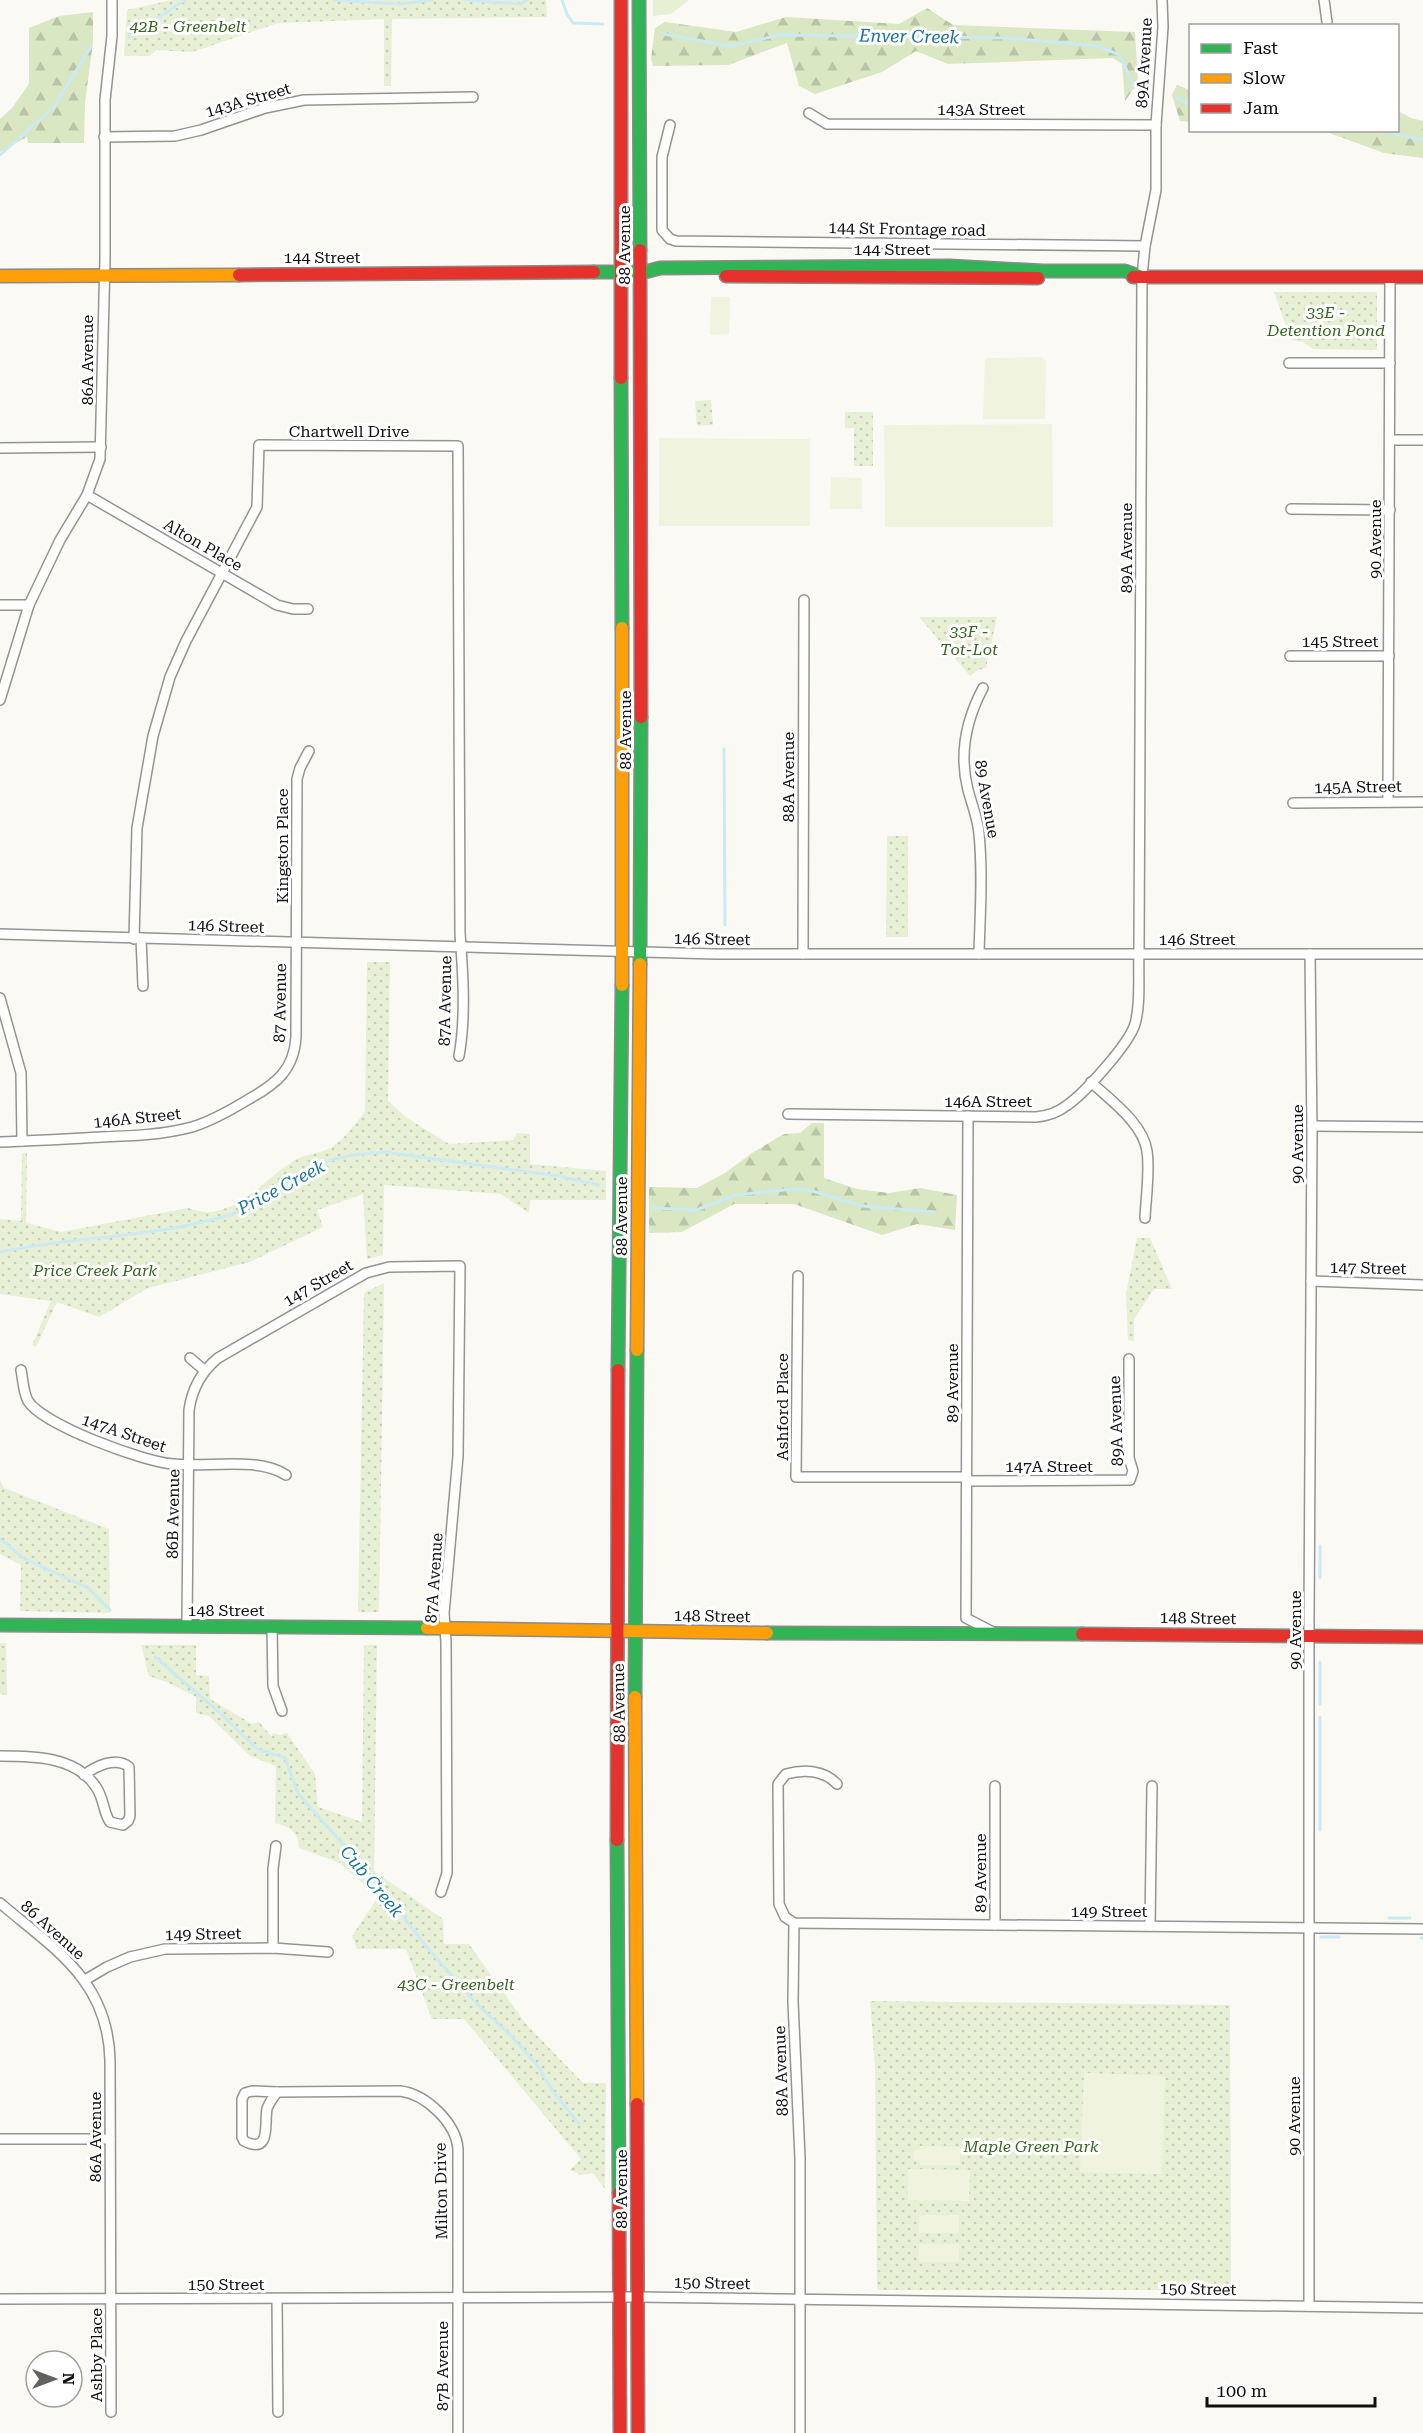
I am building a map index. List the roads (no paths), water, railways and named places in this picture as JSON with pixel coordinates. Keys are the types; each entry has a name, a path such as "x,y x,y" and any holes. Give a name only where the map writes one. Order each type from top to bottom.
{"main road":[{"name":"88 Avenue","path":"620,2433 616,1631 622,951 621,0"},
{"name":"88 Avenue","path":"639,0 643,272 635,1632 639,2433"},
{"name":"144 Street","path":"0,276 643,272 660,276 1128,279 1140,276 1423,277"},
{"name":"148 Street","path":"0,1625 1423,1637"}],"street":[{"name":"86A Avenue","path":"0,699 29,604 60,540 87,495 97,471 101,447 105,87 112,36 112,0"},
{"name":"89A Avenue","path":"1091,1082 1133,1031 1138,1010 1140,276 1156,190 1156,125 1163,27 1162,0"},
{"path":"1324,0 1327,22"},
{"name":"143A Street","path":"104,137 175,136 201,130 273,106 304,100 473,97"},
{"name":"143A Street","path":"809,113 827,124 1156,125"},
{"name":"144 St Frontage road","path":"670,125 662,157 662,230 676,242 1145,246"},
{"name":"90 Avenue","path":"1388,802 1390,276"},
{"path":"1289,363 1390,363"},
{"path":"1390,440 1423,440"},
{"name":"Chartwell Drive","path":"138,938 137,828 153,736 170,677 195,622 257,507 259,445 458,446 461,947"},
{"path":"0,448 101,447"},
{"name":"Alton Place","path":"87,495 221,574 277,604 292,609 308,609"},
{"path":"1291,508 1390,510"},
{"name":"88A Avenue","path":"803,954 804,600"},
{"path":"0,604 29,604"},
{"name":"145 Street","path":"1290,657 1389,657"},
{"name":"89 Avenue","path":"979,954 979,834 977,818 968,789 964,756 970,718 982,688"},
{"name":"Kingston Place","path":"296,943 297,779 309,751"},
{"name":"145A Street","path":"1293,803 1423,802"},
{"name":"146 Street","path":"0,934 640,952 1423,954"},
{"path":"138,938 143,986"},
{"name":"87 Avenue","path":"291,1062 296,1038 296,943"},
{"name":"87A Avenue","path":"459,1056 461,947"},
{"name":"90 Avenue","path":"1309,2306 1312,1126 1310,954"},
{"path":"0,998 21,1072 22,1141"},
{"name":"146A Street","path":"0,1142 144,1135 194,1126 217,1117 270,1087 282,1077 291,1062"},
{"path":"1091,1082 1126,1116 1140,1133 1147,1150 1145,1218"},
{"name":"146A Street","path":"788,1114 1036,1117 1065,1107 1091,1082"},
{"name":"89 Avenue","path":"968,1116 966,1618 995,1633"},
{"path":"1312,1126 1423,1127"},
{"name":"87A Avenue","path":"441,1892 447,1873 444,1613 458,1464 460,1266"},
{"name":"147 Street","path":"204,1370 218,1358 366,1273 389,1267 460,1266"},
{"name":"Ashford Place","path":"798,1276 796,1477 967,1479"},
{"name":"147 Street","path":"1311,1281 1423,1285"},
{"path":"190,1358 204,1370"},
{"name":"89A Avenue","path":"1129,1359 1129,1458 1133,1472 1130,1480"},
{"name":"147A Street","path":"21,1370 26,1399 41,1414 77,1433 161,1463 262,1465 286,1474"},
{"name":"86B Avenue","path":"187,1626 190,1404 204,1370"},
{"name":"147A Street","path":"967,1479 1130,1480"},
{"path":"272,1626 273,1686 282,1711"},
{"path":"0,1756 45,1757 84,1774 101,1794 106,1816 110,1822 123,1825 128,1821 130,1816 129,1767 119,1763 105,1764 94,1767 84,1774"},
{"path":"794,1923 783,1915 779,1904 778,1784 786,1774 807,1772 827,1774 837,1784"},
{"name":"89 Avenue","path":"994,1786 995,1925"},
{"path":"1150,1926 1152,1786"},
{"path":"273,1948 273,1869 276,1846"},
{"name":"86 Avenue","path":"0,1903 62,1954 85,1980"},
{"name":"88A Avenue","path":"794,1923 794,2002 800,2158 800,2433"},
{"name":"149 Street","path":"794,1923 1423,1929"},
{"name":"149 Street","path":"85,1980 130,1957 160,1950 273,1948 328,1952"},
{"name":"86A Avenue","path":"85,1980 102,2018 110,2048 111,2299"},
{"name":"Milton Drive","path":"277,2092 268,2107 264,2139 258,2143 245,2142 242,2137 243,2094 252,2091 409,2092 421,2098 447,2123 456,2136 458,2145 457,2298"},
{"path":"0,2139 110,2139"},
{"name":"150 Street","path":"0,2299 638,2297 1423,2308"},
{"name":"87B Avenue","path":"457,2298 458,2433"},
{"name":"Ashby Place","path":"111,2299 111,2412"},
{"path":"277,2299 278,2412"}],"waterway":[{"name":"Enver Creek","path":"129,37 185,0"},
{"name":"Enver Creek","path":"334,0 399,4 432,0"},
{"name":"Enver Creek","path":"465,0 521,4 527,0"},
{"name":"Enver Creek","path":"562,0 573,23 603,24"},
{"name":"Enver Creek","path":"663,34 731,46 780,35 1007,38 1098,46 1120,55 1134,87"},
{"name":"Enver Creek","path":"0,155 53,108 91,47"},
{"name":"Enver Creek","path":"1176,98 1189,103"},
{"name":"Enver Creek","path":"1387,132 1423,140"},
{"path":"724,749 725,925"},
{"name":"Price Creek","path":"0,1252 170,1229 226,1216 255,1203 310,1168 330,1160 362,1154 384,1152 558,1176 599,1185"},
{"name":"Price Creek","path":"653,1208 696,1210 736,1195 794,1189 809,1190 862,1206 933,1212"},
{"name":"Cub Creek","path":"0,1539 25,1559 88,1588 110,1610"},
{"path":"1320,1546 1320,1578"},
{"name":"Cub Creek","path":"155,1657 219,1712 257,1749 285,1758 301,1797 381,1887 421,1940 473,2000 511,2036 538,2066 552,2090 579,2124"},
{"path":"1320,1662 1320,1704"},
{"path":"1320,1717 1320,1830"},
{"path":"1389,1918 1410,1918"},
{"path":"1321,1937 1339,1937"}],"park label":[{"name":"42B - Greenbelt","path":"188,26"},
{"name":"33E - Detention Pond","path":"1326,321"},
{"name":"33F - Tot-Lot","path":"969,640"},
{"name":"Price Creek Park","path":"95,1270"},
{"name":"43C - Greenbelt","path":"456,1984"},
{"name":"Maple Green Park","path":"1031,2146"}]}
